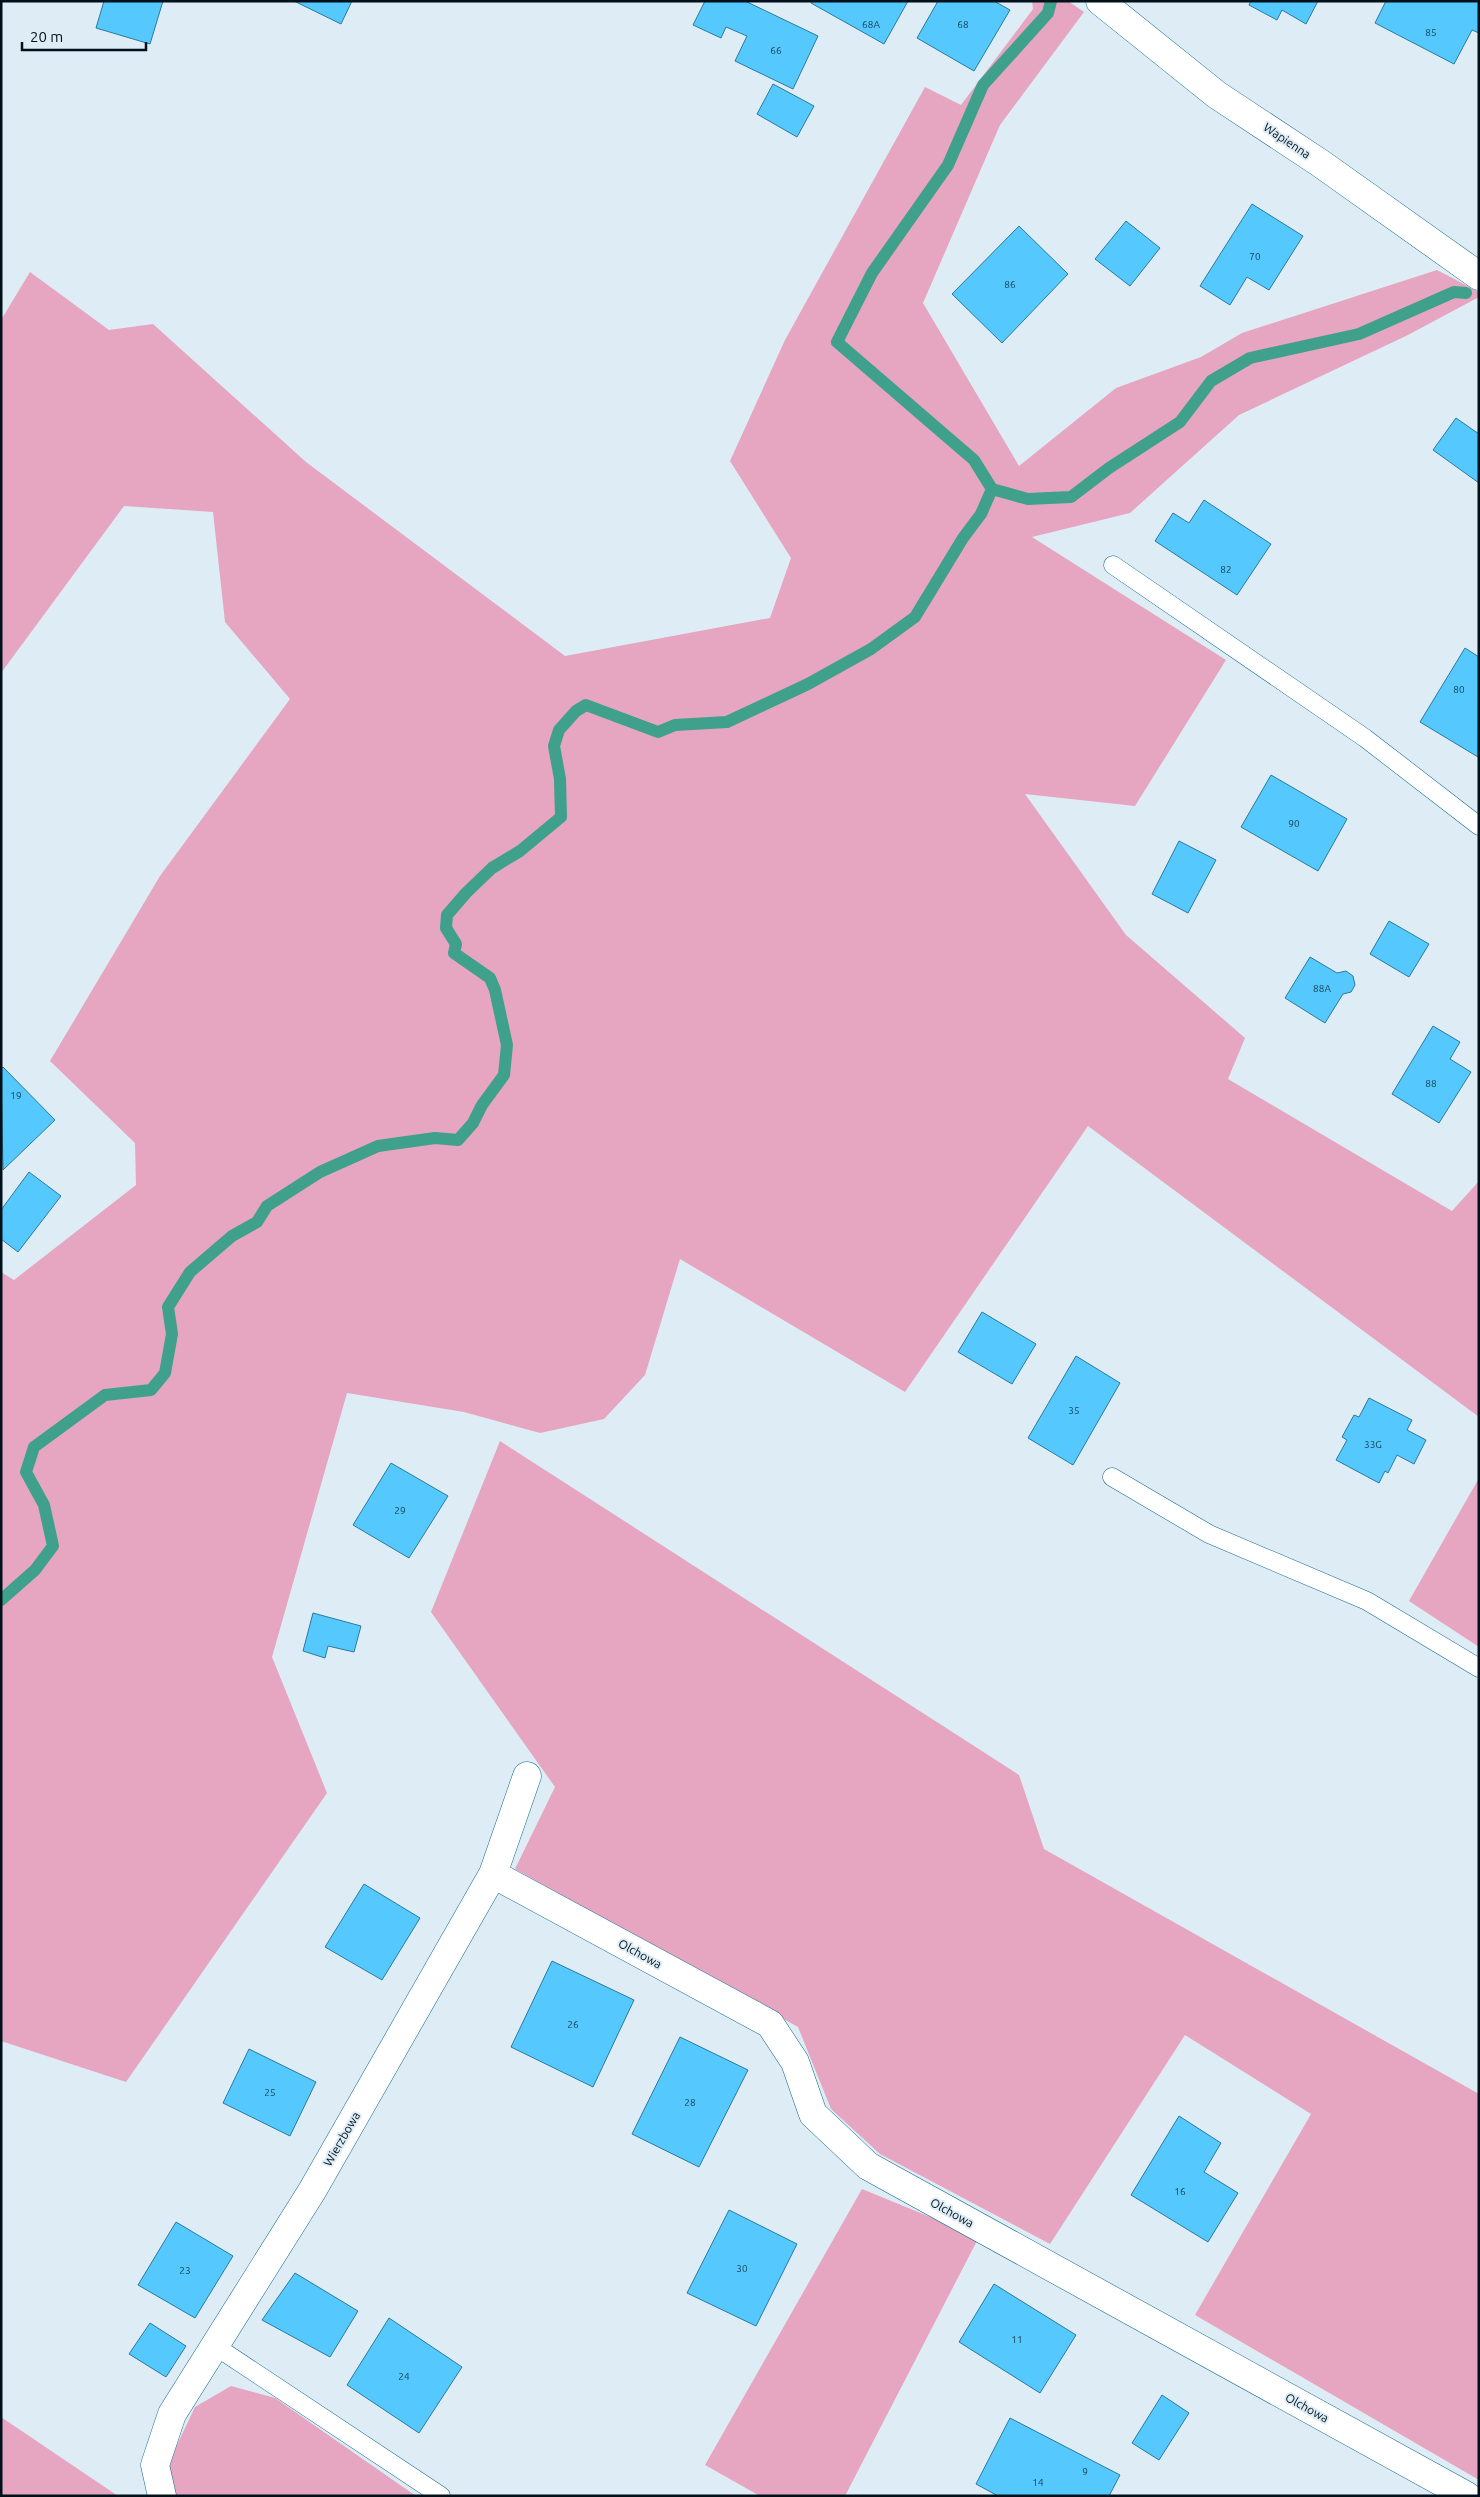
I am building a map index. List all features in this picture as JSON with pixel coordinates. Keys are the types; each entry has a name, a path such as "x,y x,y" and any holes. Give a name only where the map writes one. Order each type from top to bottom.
{"street":[{"name":"Wapienna","path":"1100,1 1217,95 1475,269"},
{"name":"Wierzbowa","path":"162,2496 155,2465 172,2414 312,2191 493,1874 527,1776"},
{"name":"Olchowa","path":"493,1874 770,2024 795,2062 813,2114 868,2166 1467,2496"}],"lane":[{"path":"1113,565 1365,738 1479,826"},
{"path":"1112,1477 1209,1534 1367,1600 1479,1668"},
{"path":"215,2346 441,2496"}],"shaded area":[{"path":"1032,1 1068,1 1084,12 1000,125 923,303 1019,466 1116,388 1201,357 1242,333 1437,270 1479,292 1479,297 1408,335 1239,415 1130,513 1032,537 1226,660 1135,806 1025,794 1126,935 1245,1038 1228,1079 1452,1211 1479,1181 1479,1417 1088,1126 905,1392 680,1259 645,1375 604,1419 540,1433 464,1412 347,1393 272,1657 327,1793 126,2082 1,2041 1,1272 14,1280 136,1185 135,1143 50,1061 160,876 290,699 225,622 213,512 124,506 1,673 1,320 30,272 109,330 153,324 306,462 565,656 770,618 791,558 730,461 785,340 925,87 961,105 1033,9"},
{"path":"500,1441 1019,1775 1044,1849 1479,2094 1479,2480 1195,2315 1311,2114 1185,2035 1050,2244 880,2154 831,2109 798,2027 515,1869 555,1787 431,1612"},
{"path":"1479,1478 1479,1647 1409,1601"},
{"path":"862,2189 979,2237 845,2496 760,2496 705,2465"},
{"path":"231,2386 275,2398 416,2496 175,2496 167,2466 195,2407"},
{"path":"1,2417 118,2496 1,2496"}],"building":[{"path":"104,1 163,1 150,44 96,28"},
{"path":"294,1 352,1 341,24"},
{"path":"705,1 745,1 818,36 793,89 735,61 747,36 726,27 721,38 693,25"},
{"path":"811,1 908,1 884,44 811,3"},
{"path":"938,1 994,1 1010,10 974,71 917,38"},
{"path":"1251,1 1318,1 1306,24 1282,10 1277,20 1249,5"},
{"path":"1386,1 1479,1 1479,33 1472,30 1454,64 1375,23"},
{"path":"773,84 814,106 797,137 757,114"},
{"path":"1252,204 1303,236 1269,290 1247,277 1230,305 1200,286"},
{"path":"1126,221 1160,248 1130,286 1095,259"},
{"path":"1019,226 1068,274 1002,343 952,294"},
{"path":"1456,418 1479,434 1479,483 1433,450"},
{"path":"1204,500 1271,544 1237,595 1155,541 1173,513 1189,523"},
{"path":"1465,648 1479,657 1478,757 1420,722"},
{"path":"1271,775 1347,819 1318,871 1241,827"},
{"path":"1179,841 1216,860 1188,913 1152,894"},
{"path":"1389,921 1429,944 1409,977 1370,954"},
{"path":"1310,957 1337,973 1346,971 1353,976 1355,985 1351,992 1343,994 1325,1023 1285,998"},
{"path":"1433,1026 1460,1042 1450,1059 1471,1072 1439,1123 1392,1094"},
{"path":"3,1067 55,1120 3,1170 1,1069"},
{"path":"29,1172 61,1196 18,1252 1,1239 1,1210"},
{"path":"982,1312 1036,1344 1012,1384 958,1352"},
{"path":"1076,1356 1120,1383 1073,1465 1028,1438"},
{"path":"1369,1398 1412,1420 1407,1430 1426,1440 1414,1464 1397,1455 1388,1473 1385,1471 1379,1483 1336,1460 1347,1440 1342,1437 1354,1415 1359,1417"},
{"path":"391,1463 448,1496 409,1558 353,1525"},
{"path":"313,1613 361,1626 354,1652 328,1646 325,1658 303,1651"},
{"path":"364,1884 420,1918 382,1980 325,1947"},
{"path":"552,1961 634,2000 593,2087 511,2047"},
{"path":"680,2037 748,2070 699,2167 632,2134"},
{"path":"249,2049 316,2082 290,2136 223,2103"},
{"path":"1179,2116 1221,2143 1204,2172 1238,2193 1208,2242 1131,2195"},
{"path":"729,2210 797,2244 756,2326 687,2293"},
{"path":"176,2222 233,2256 195,2318 138,2285"},
{"path":"295,2273 358,2311 330,2357 262,2320"},
{"path":"994,2284 1076,2335 1040,2393 959,2342"},
{"path":"389,2318 462,2367 419,2433 347,2385"},
{"path":"150,2323 186,2346 166,2377 129,2354"},
{"path":"1162,2395 1189,2413 1159,2460 1132,2443"},
{"path":"1010,2418 1120,2475 1109,2496 998,2496 976,2484"}],"waterway":[{"path":"1,1600 35,1570 53,1546 44,1505 26,1472 34,1447 105,1395 151,1390 165,1373 172,1334 168,1307 190,1272 232,1236 257,1222 267,1206 320,1172 378,1146 435,1138 458,1140 473,1123 482,1105 504,1075 507,1045 495,990 490,978 454,953 456,944 446,928 447,915 492,868 520,851 561,817 560,779 554,746 559,730 576,711 586,705 658,732 675,725 727,722 808,684 871,649 915,617 963,538 981,514 992,489 974,460 837,342 872,273 948,165 983,85 1048,13 1051,1"},
{"path":"992,489 1028,499 1071,497 1109,468 1180,422 1211,381 1250,358 1359,334 1454,292 1466,293"}]}
